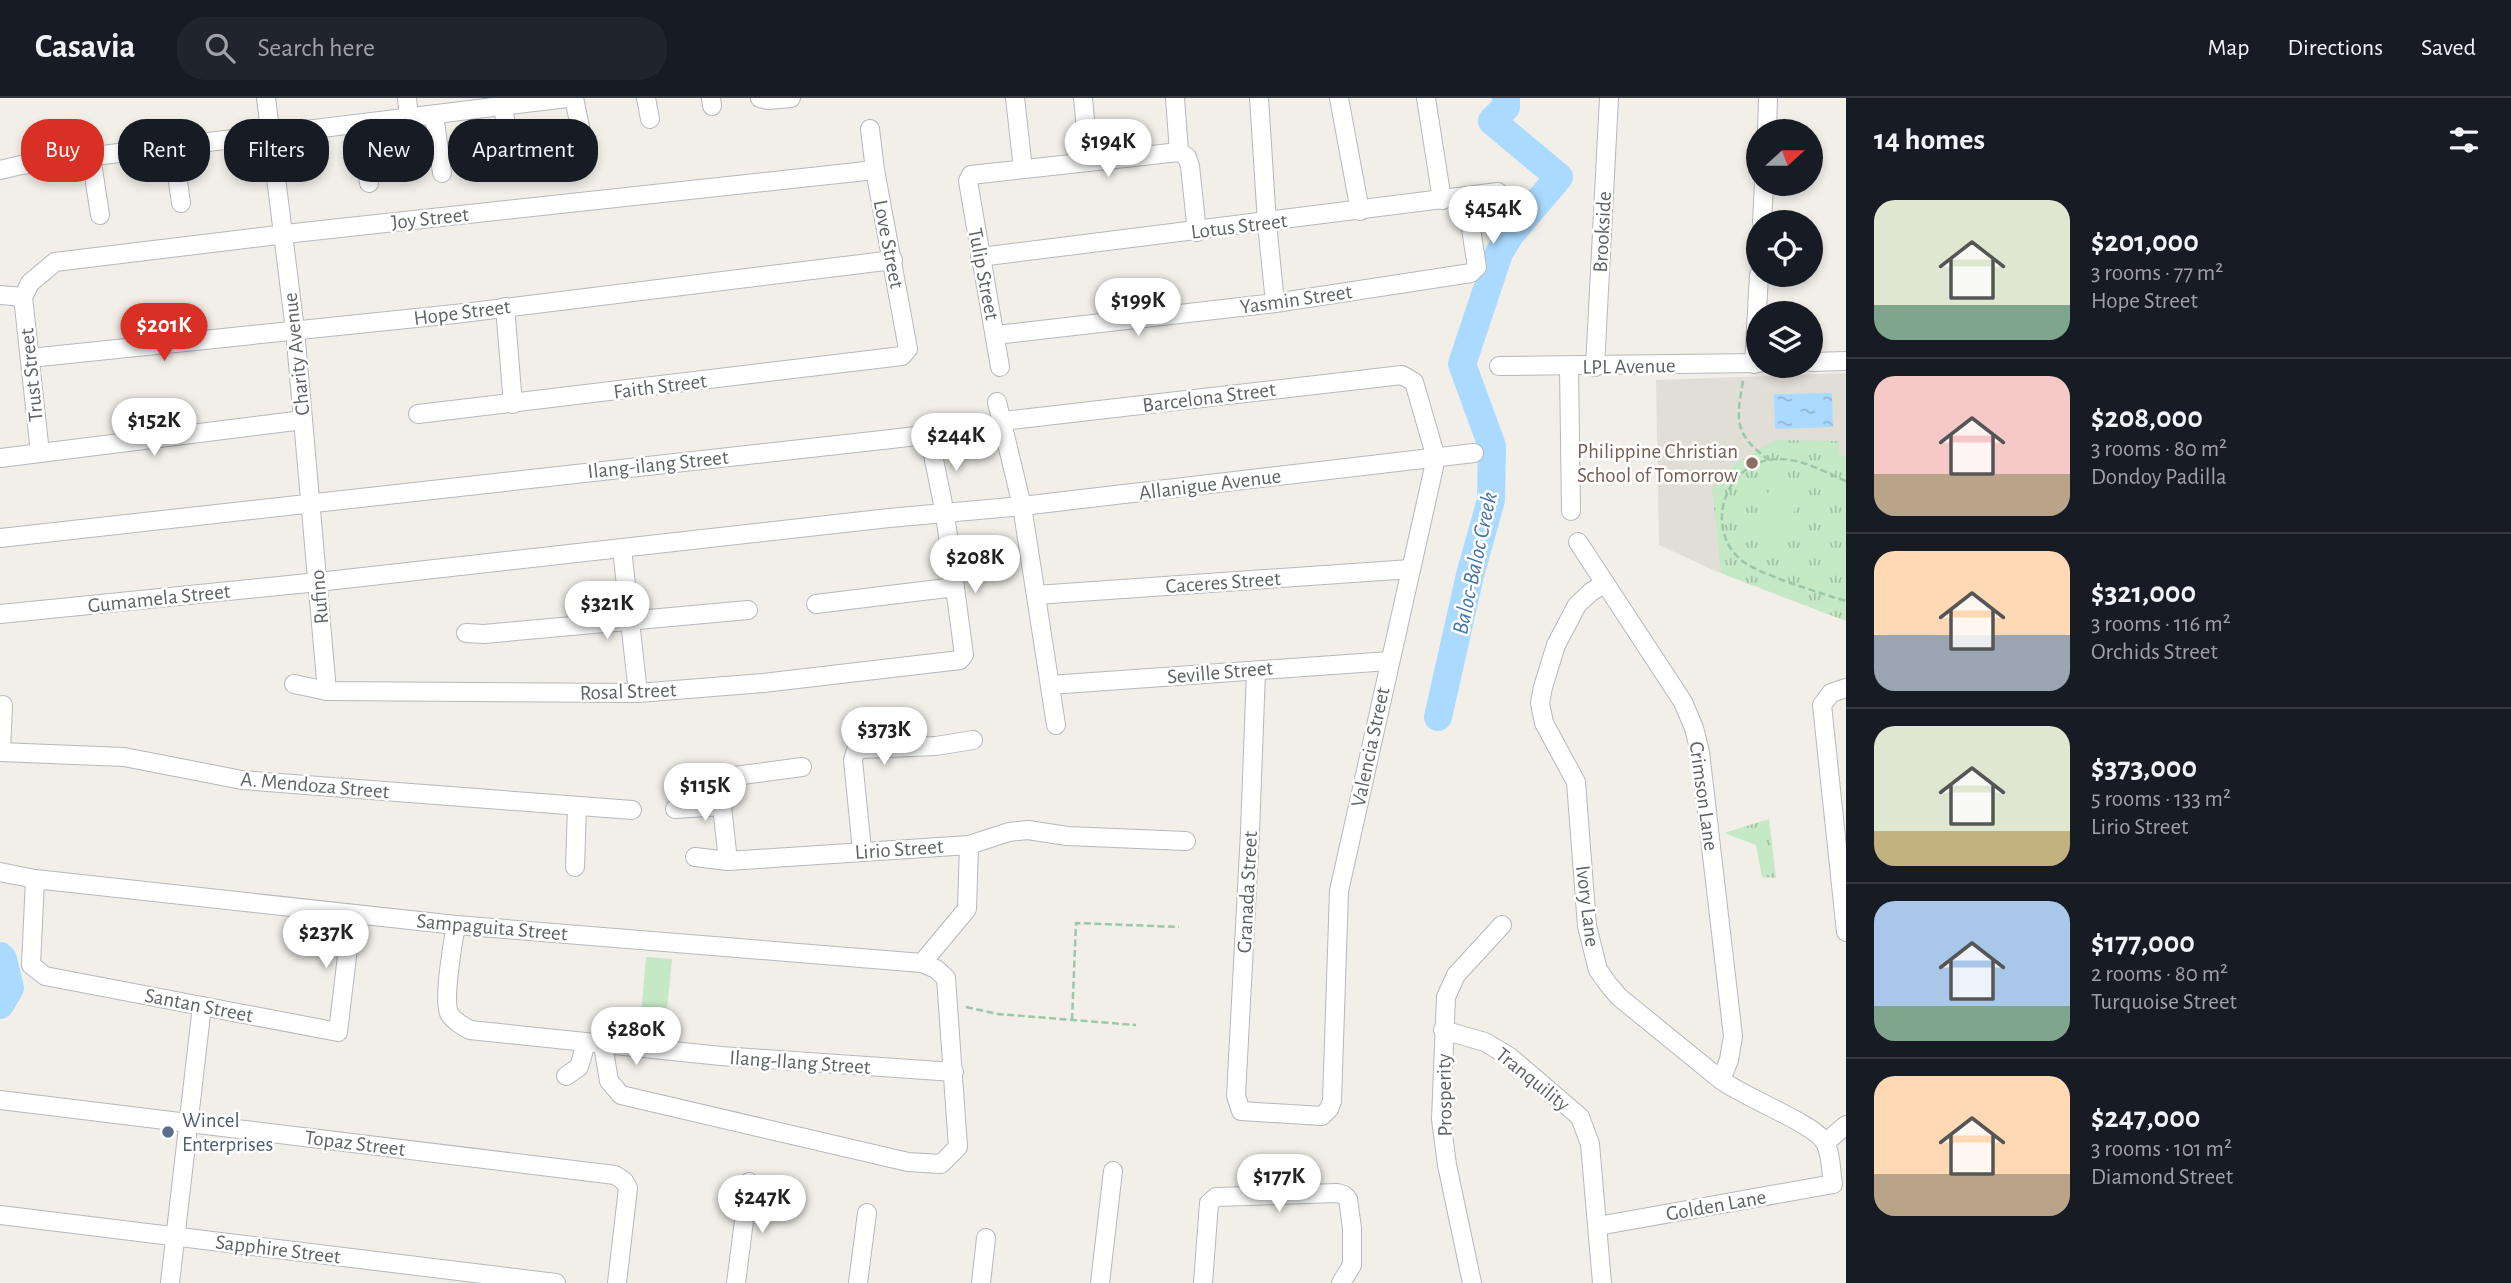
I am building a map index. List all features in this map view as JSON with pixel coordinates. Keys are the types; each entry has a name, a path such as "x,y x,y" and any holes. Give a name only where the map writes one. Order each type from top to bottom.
{"street":[{"name":"Charity Avenue","path":"266,98 268,119"},
{"path":"407,98 409,118"},
{"path":"401,119 568,98"},
{"path":"574,98 578,119"},
{"path":"646,98 650,119"},
{"path":"760,98 791,98"},
{"path":"1015,98 1023,169 1179,152 1187,157 1197,232"},
{"path":"1083,98 1089,161"},
{"path":"1175,98 1179,152"},
{"path":"1259,98 1275,303"},
{"path":"1339,98 1360,211"},
{"path":"1426,98 1442,200"},
{"name":"Brookside","path":"1595,367 1609,98"},
{"path":"1767,119 1768,98"},
{"path":"503,107 505,119"},
{"path":"434,115 442,173"},
{"name":"Love Street","path":"870,129 908,349 902,356"},
{"path":"0,170 21,165"},
{"name":"Tulip Street","path":"1000,367 968,181 971,175 1023,169"},
{"name":"Joy Street","path":"23,297 30,283 55,262 875,170"},
{"path":"95,182 100,215"},
{"path":"178,182 181,203"},
{"name":"Charity Avenue","path":"276,182 295,330 309,503"},
{"name":"Lotus Street","path":"980,257 1197,232 1498,192"},
{"name":"Yasmin Street","path":"996,335 1275,303 1471,273 1477,267 1466,197"},
{"name":"Hope Street","path":"30,358 505,307 893,260"},
{"path":"0,295 23,297"},
{"name":"Trust Street","path":"23,297 40,453"},
{"path":"505,307 513,404"},
{"name":"Faith Street","path":"418,414 902,356"},
{"path":"1823,362 1846,361"},
{"name":"LPL Avenue","path":"1500,366 1746,364"},
{"path":"1569,367 1571,511"},
{"name":"Barcelona Street","path":"1003,421 1402,375 1414,382"},
{"name":"Valencia Street","path":"1241,1111 1322,1116 1332,1101 1339,891 1436,458 1414,382"},
{"path":"997,402 1022,506 1056,725"},
{"path":"0,458 303,420"},
{"name":"Ilang-ilang Street","path":"309,503 924,435 930,440 945,514"},
{"name":"Allanigue Avenue","path":"945,514 1474,453"},
{"path":"0,538 309,503"},
{"name":"Rufino","path":"309,503 327,691"},
{"path":"318,582 945,514 955,587 816,604"},
{"name":"Crimson Lane","path":"1578,542 1683,702 1694,727 1700,752 1733,1036 1729,1060 1721,1080"},
{"path":"622,549 638,693"},
{"name":"Caceres Street","path":"1036,595 1411,569"},
{"name":"Gumamela Street","path":"0,614 318,582"},
{"name":"Ivory Lane","path":"1605,583 1577,605 1556,645 1540,703 1544,723 1576,782 1587,926 1598,970 1619,997 1721,1080 1737,1092 1812,1130 1825,1143"},
{"name":"Rosal Street","path":"294,684 327,691 638,693 763,683 960,660 964,655 955,587"},
{"path":"466,633 484,634 748,610"},
{"name":"Seville Street","path":"1050,685 1389,661"},
{"name":"Granada Street","path":"1241,1111 1236,1096 1256,670"},
{"path":"1846,688 1831,694 1822,705 1846,932"},
{"path":"1,752 3,705"},
{"path":"862,850 853,760 855,753 861,748 936,746 973,740"},
{"name":"A. Mendoza Street","path":"1,752 124,757 242,780 632,810"},
{"path":"728,861 722,782 727,777 802,767"},
{"path":"675,808 722,806"},
{"path":"575,867 577,807"},
{"path":"969,845 1009,832 1028,830 1068,836 1186,841"},
{"name":"Lirio Street","path":"695,856 728,861 969,845 967,909 922,963"},
{"name":"Sampaguita Street","path":"0,872 36,879 456,925 922,963 936,969 946,978 949,1004"},
{"name":"Santan Street","path":"36,879 31,965 45,976 338,1032 352,914"},
{"name":"Ilang-Ilang Street","path":"456,925 449,976 449,1012 457,1022 470,1030 721,1056 954,1072"},
{"name":"Prosperity","path":"1472,1283 1447,1165 1441,1119 1443,1030 1446,997 1456,975 1502,925"},
{"path":"595,1044 609,1081 621,1096 919,1163 941,1164 958,1147 949,1004"},
{"path":"170,1283 202,1006"},
{"name":"Tranquility","path":"1443,1030 1485,1042 1502,1052 1580,1117 1590,1144 1602,1283"},
{"path":"566,1076 579,1067 595,1044"},
{"name":"Topaz Street","path":"0,1100 615,1175 624,1181 628,1188 617,1283"},
{"path":"1840,1190 1825,1143 1846,1125"},
{"path":"1100,1283 1113,1171"},
{"path":"736,1283 749,1182"},
{"name":"Golden Lane","path":"1598,1226 1840,1190"},
{"path":"1203,1283 1209,1203 1216,1197 1337,1193 1348,1199 1353,1228 1352,1265 1341,1283"},
{"path":"859,1283 867,1213"},
{"name":"Sapphire Street","path":"0,1215 556,1283"},
{"path":"981,1283 986,1238"}],"path":[{"path":"1749,378 1738,415 1742,433 1753,448 1769,460"},
{"path":"1846,481 1805,463 1769,460 1747,469 1738,477 1725,497 1722,521 1728,544 1744,562 1846,601"},
{"path":"1072,1020 1076,923 1179,927"},
{"path":"949,1004 998,1014 1136,1025"}],"shaded area":[{"name":"Philippine Christian School of Tomorrow","path":"1846,373 1846,621 1713,570 1659,545 1656,380 1746,377 1823,378 1823,374"}],"green space":[{"path":"1775,440 1839,441 1839,454 1846,457 1846,621 1721,573 1712,488 1735,464"},
{"path":"1771,486 1799,497 1781,546 1752,535"},
{"path":"1769,819 1776,878 1762,877 1756,845 1724,833"},
{"path":"646,957 672,959 666,1019 641,1017"}],"water":[{"path":"1832,393 1833,427 1775,429 1774,394"}],"waterway":[{"name":"Baloc-Baloc Creek","path":"1438,717 1470,575 1491,500 1492,446 1462,364 1499,253 1510,235 1559,177 1492,121 1506,107 1506,98"},
{"path":"0,956 10,988 0,1005"}],"place":[{"name":"Philippine Christian School of Tomorrow","path":"1752,463"},
{"name":"Wincel Enterprises","path":"168,1132"}]}
